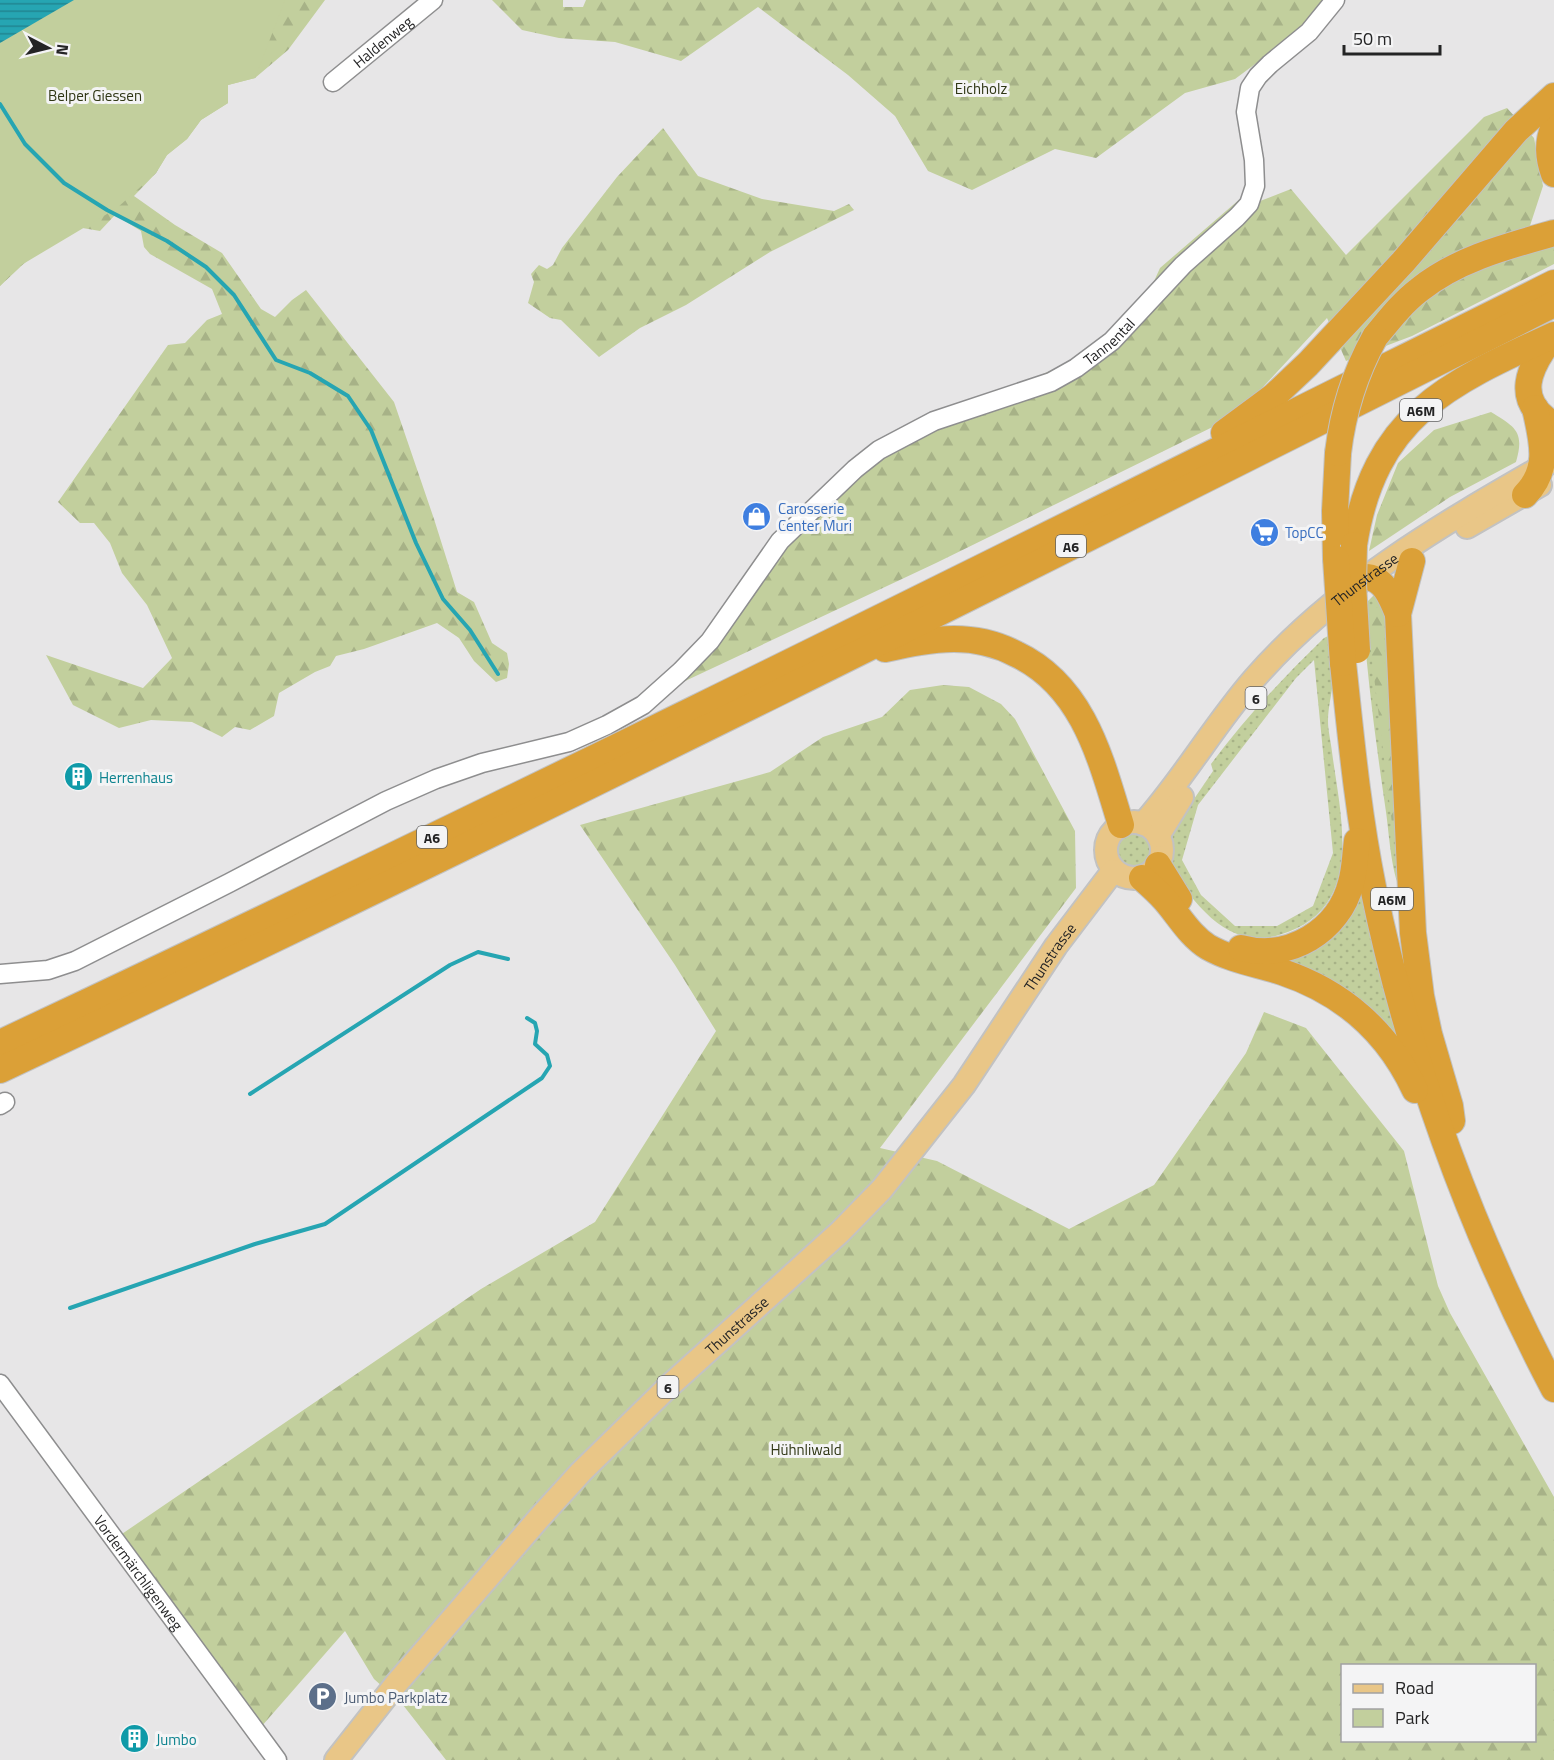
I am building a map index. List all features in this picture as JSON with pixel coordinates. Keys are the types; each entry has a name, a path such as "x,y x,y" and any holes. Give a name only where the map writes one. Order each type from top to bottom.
{"highway":[{"path":"1124,498 1164,466 1237,425 1291,381 1402,262 1516,131 1554,96"},
{"path":"1554,126 1548,152 1554,174"},
{"name":"A6M","path":"1554,233 1483,255 1439,276 1403,304 1375,337 1348,397 1338,453 1335,511 1345,552 1361,817 1380,917 1408,1033 1469,1205 1509,1299 1554,1389"},
{"name":"A6","path":"0,1043 490,809 1124,498 1554,283"},
{"name":"A6","path":"0,1070 416,871 856,654 1554,304"},
{"path":"1525,495 1550,468 1541,443 1529,386 1530,372 1536,358 1554,335"},
{"name":"A6M","path":"1345,552 1368,485 1386,451 1406,425 1435,398 1467,377 1496,361 1554,335"},
{"path":"1535,408 1554,425"},
{"path":"1412,561 1398,614 1409,868 1416,964 1429,1034 1450,1106 1455,1142"},
{"path":"1373,580 1392,599 1398,614"},
{"path":"856,654 930,640 975,640 996,645 1037,666 1061,687 1079,712 1097,750 1141,828"},
{"name":"A6M","path":"1350,656 1394,915 1420,1030 1455,1142 1501,1257 1554,1366"},
{"path":"1150,871 1199,925 1212,936 1230,946 1251,951 1272,952 1290,948 1307,941 1323,930 1345,900 1351,883 1361,817"},
{"path":"1150,871 1158,892 1191,933 1206,945 1226,956 1281,972 1323,990 1360,1015 1380,1035 1397,1057 1414,1087 1456,1195 1469,1205"}],"main road":[{"name":"Thunstrasse","path":"1141,828 1192,782 1248,707 1373,580 1445,522 1550,468"},
{"name":"Thunstrasse","path":"1373,580 1412,561 1525,495"},
{"path":"1141,828 1162,851 1150,871 1127,878 1113,871 1108,863 1106,846 1108,837 1141,828"},
{"name":"Thunstrasse","path":"336,1760 396,1684 581,1472 668,1387 832,1239 882,1189 959,1092 1056,946 1113,871"}],"street":[{"name":"Haldenweg","path":"333,82 433,0"},
{"name":"Tannental","path":"0,974 48,970 75,961 403,793 482,763 569,742 625,716 652,697 702,649 780,541 834,487 879,450 934,421 1041,386 1076,368 1112,340 1183,265 1238,217 1249,204 1255,186 1255,167 1246,112 1250,88 1270,64 1309,32 1335,0"},
{"name":"Vordermärchligenweg","path":"0,1384 277,1760"}],"green space":[{"name":"Belper Giessen","path":"0,0 285,0 255,78 228,85 228,103 201,120 187,139 167,155 156,173 117,208 18,267 0,286"},
{"path":"74,0 325,0 288,50 255,78 228,85 228,103 201,120 187,139 167,155 156,173 134,196 175,225 222,253 261,309 275,317 306,290 394,402 457,592 474,602 492,643 507,653 509,664 507,678 496,682 474,661 459,638 437,623 364,649 336,656 330,666 279,693 274,716 250,730 235,727 222,737 192,722 151,720 119,728 73,705 46,655 143,688 172,658 147,605 122,573 110,543 94,523 80,523 58,502 168,345 185,343 207,320 222,314 212,289 150,254 144,247 141,231 115,215 100,231 65,225 0,286 0,43"},
{"name":"Eichholz","path":"492,0 563,0 563,7 583,7 586,0 1328,0 1293,36 1235,79 1185,93 1096,158 1055,149 972,190 928,171 895,116 848,75 758,7 681,61 615,42 559,38 522,30"},
{"path":"1507,108 1534,138 1543,186 1526,238 1527,254 1554,246 1554,264 1412,336 1346,361 1327,318 1237,415 936,563 683,682 715,646 775,556 888,449 1089,353 1151,288 1160,268 1248,192 1255,203 1291,189 1346,255 1484,117"},
{"path":"663,128 698,176 762,199 834,211 849,204 854,210 770,252 686,305 640,328 599,357 561,320 550,318 528,303 534,282 531,274 539,265 547,269 553,265 562,248 617,177"},
{"path":"1491,412 1516,431 1519,443 1516,462 1450,497 1369,551 1377,515 1398,463 1434,430"},
{"path":"1379,590 1385,595 1400,889 1394,872 1372,710 1362,607"},
{"path":"1379,607 1384,613 1385,672 1395,732 1398,847 1394,840 1367,619 1372,609"},
{"path":"1330,635 1333,675 1328,725 1342,833 1342,860 1336,884 1325,905 1307,923 1279,935 1260,938 1242,936 1212,919 1188,892 1166,863 1166,842 1182,806 1192,802 1213,771 1211,764 1224,747 1265,699 1324,638","holes":["1314,660 1333,853 1313,906 1277,926 1235,926 1201,895 1182,860 1198,805 1296,678"]},
{"name":"Hühnliwald","path":"943,685 969,687 1001,704 1015,719 1075,831 1076,888 880,1148 937,1161 1069,1229 1154,1185 1246,1053 1264,1012 1306,1028 1404,1151 1438,1286 1450,1313 1554,1497 1554,1760 446,1760 403,1705 374,1679 345,1631 261,1727 116,1538 481,1289 595,1222 716,1031 675,965 580,825 770,772 823,737 882,717 910,690"},
{"path":"1134,831 1142,832 1148,837 1153,843 1153,859 1148,865 1142,870 1134,871 1126,870 1120,865 1115,859 1114,851 1115,843 1120,837 1126,832"},
{"path":"1353,897 1365,897 1401,1043 1270,959"}],"water":[{"path":"0,0 74,0 0,43"}],"waterway":[{"path":"0,104 25,144 64,183 107,210 167,241 206,267 234,295 276,360 310,373 348,396 371,430 416,543 443,599 470,630 498,674"},
{"path":"250,1094 450,965 478,952 508,959"},
{"path":"70,1308 255,1244 325,1224 542,1078 550,1066 547,1055 535,1044 537,1031 535,1023 527,1018"}],"place":[{"name":"Carosserie Center Muri","path":"757,517"},
{"name":"TopCC","path":"1264,532"},
{"name":"Herrenhaus","path":"78,777"},
{"name":"Jumbo Parkplatz","path":"323,1697"},
{"name":"Jumbo","path":"135,1739"}]}
